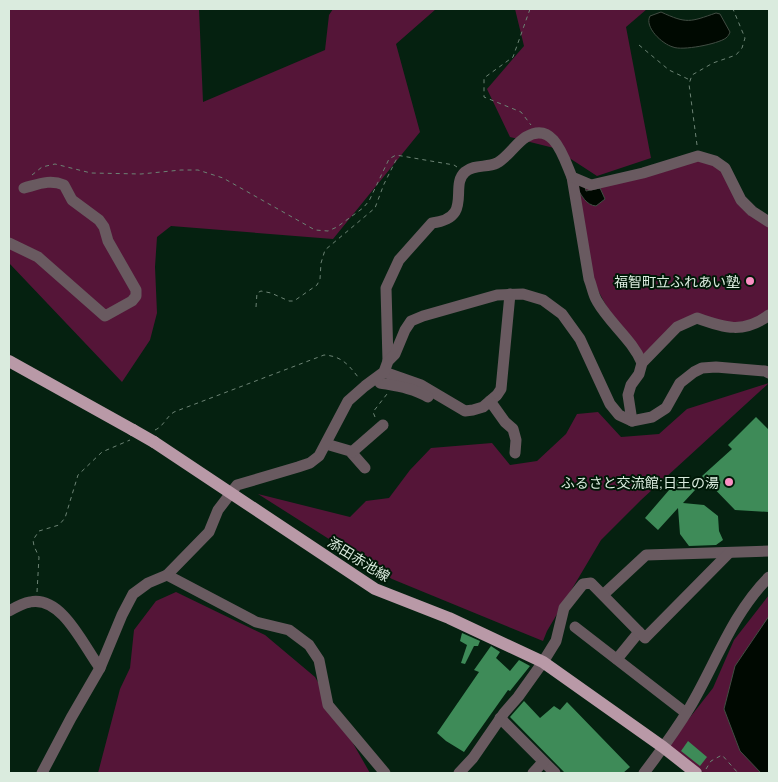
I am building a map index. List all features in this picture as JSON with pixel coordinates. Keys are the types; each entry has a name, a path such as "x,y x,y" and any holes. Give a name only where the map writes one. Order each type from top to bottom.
{"main road":[{"name":"添田赤池線","path":"9,361 154,442 375,589 449,618 542,662 663,747 696,773"}],"street":[{"path":"381,374 386,288 399,260 432,223 443,222 452,216 458,204 462,177 472,168 486,167 498,163 526,137 539,133 552,137 558,144 572,177 589,279 598,302 637,352 642,363"},
{"path":"572,177 590,185 643,173 698,156 715,161 725,168 741,200 752,211 769,222"},
{"path":"9,243 38,257 105,316 132,301 136,296 136,290 108,241 104,227 99,220 72,200 64,185 55,181 24,188"},
{"path":"381,374 422,385 465,411 482,406 497,395 501,389 510,294"},
{"path":"42,773 100,668 122,614 133,594 148,583 167,575 209,532 218,510 236,486 310,463 319,456 348,402 381,374 395,354 404,330 411,321 487,298 510,294 523,294 543,300 562,314 580,339 610,404 619,415 632,421 652,417 666,408 680,383 702,368 716,367 765,371 769,373"},
{"path":"632,421 628,395 631,386 639,374 642,363 677,327 697,318 720,326 736,328 760,322 769,315"},
{"path":"381,374 397,389"},
{"path":"381,374 399,386 420,392 429,398"},
{"path":"490,401 504,422 513,429 516,440 516,454"},
{"path":"352,452 383,426"},
{"path":"326,444 352,452 364,468"},
{"path":"604,594 646,555 769,551"},
{"path":"459,773 473,758 500,718 518,697 556,641 564,608 584,584 592,583 644,638 729,553"},
{"path":"167,575 256,622 289,630 309,645 319,660 328,706 385,773"},
{"path":"644,773 686,713 744,608 769,577"},
{"path":"9,611 31,601 44,602 56,607 65,616 100,668"},
{"path":"575,627 686,713"},
{"path":"617,660 639,632"},
{"path":"500,718 555,773"},
{"path":"533,773 543,762"}],"path":[{"path":"530,9 513,57 484,78 484,97 521,112 539,133"},
{"path":"698,156 690,92 692,75 713,63 736,54 742,48 745,38 744,32 733,9"},
{"path":"639,45 669,70 691,80"},
{"path":"256,307 257,293 261,291 294,301 317,285 320,279 321,263 325,250 375,208 398,156"},
{"path":"24,188 33,174 42,167 55,164 91,173 141,174 198,170 223,178 316,230 328,231 337,228 369,201 389,159 398,156 454,165 462,177"},
{"path":"383,426 381,421 373,416 373,412 397,389"},
{"path":"704,773 712,761 722,755 738,773"}],"shaded area":[{"path":"9,9 199,9 203,102 325,50 329,15 333,9 436,9 396,44 420,132 333,239 171,226 157,237 155,267 157,313 150,340 122,382 9,263"},
{"path":"515,9 647,9 626,27 651,158 597,176 554,148 510,137 487,89 524,46"},
{"path":"661,12 683,20 694,20 716,13 720,14 730,32 726,38 708,45 684,48 673,47 659,39 650,25 650,16"},
{"path":"698,156 715,161 741,200 769,222 769,315 735,328 697,318 644,355 609,311 593,281 578,182 591,185"},
{"path":"579,184 585,186 586,191 600,188 605,199 596,206 590,204 577,188"},
{"path":"769,383 641,500 601,540 547,631 543,641 392,579 258,494 350,517 366,501 389,498 410,470 431,448 492,443 510,465 537,461 566,434 577,414 598,412 621,437 659,434 687,409"},
{"path":"176,592 265,635 315,677 370,773 98,773 120,689 130,668 134,630 156,601"},
{"path":"769,595 769,773 704,773 673,751 669,744 713,688 734,640"},
{"path":"769,616 769,773 761,773 740,751 724,709 735,666"}],"building":[{"path":"756,417 769,430 769,512 735,510 702,476 732,449 728,445"},
{"path":"682,475 695,490 683,503 704,505 718,516 719,531 723,540 716,545 689,546 680,534 678,508 658,530 645,518"},
{"path":"462,633 480,641 478,646 474,646 465,664 461,663 467,645 460,641"},
{"path":"491,646 500,652 496,658 510,671 519,660 530,666 510,691 508,690 464,752 437,733 479,672 474,670"},
{"path":"524,701 540,718 554,706 560,710 567,702 630,767 623,773 565,773 510,717"},
{"path":"688,741 707,757 700,766 681,751"}],"place":[{"name":"福智町立ふれあい塾","path":"750,281"},
{"name":"ふるさと交流館;日王の湯","path":"729,482"}]}
